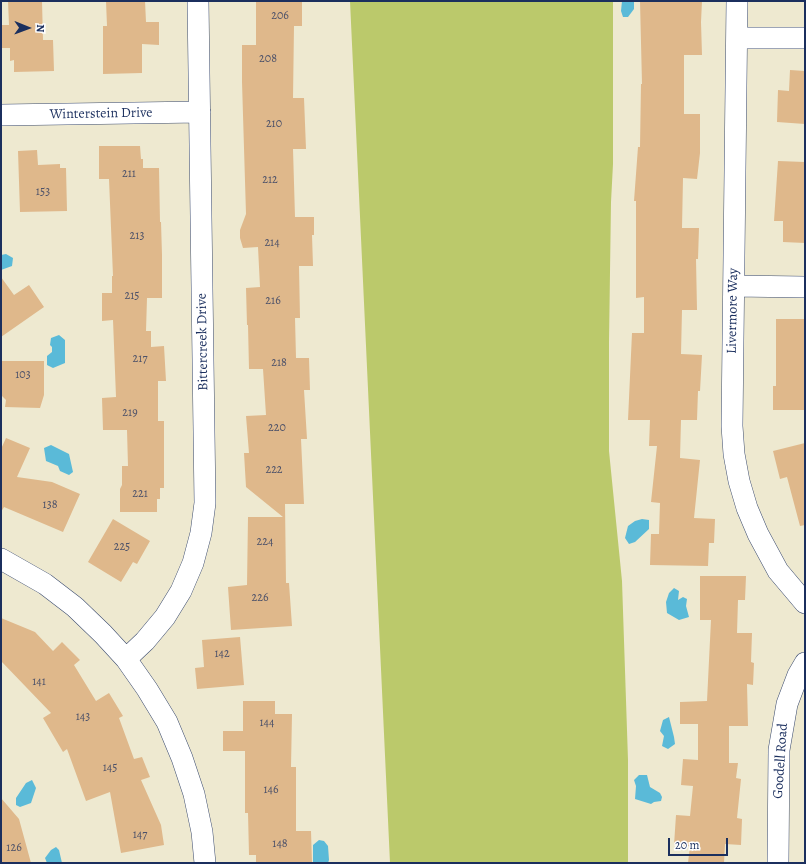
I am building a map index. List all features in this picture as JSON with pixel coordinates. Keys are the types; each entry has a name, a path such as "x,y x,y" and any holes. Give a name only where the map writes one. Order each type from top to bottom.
{"street":[{"name":"Bittercreek Drive","path":"126,659 145,641 165,617 181,591 193,563 201,533 205,503 198,1"},
{"name":"Livermore Way","path":"737,1 732,426 734,454 739,481 747,508 758,534 778,571 805,603"},
{"path":"737,38 805,38"},
{"name":"Winterstein Drive","path":"1,115 200,112"},
{"path":"734,286 805,287"},
{"path":"1,559 45,584 75,607 126,659 147,689 163,716 182,758 194,794 202,832 205,863"},
{"name":"Goodell Road","path":"778,863 779,750 787,704 798,675 805,663"}],"green space":[{"path":"350,1 613,1 613,164 609,342 609,451 622,581 628,760 628,863 390,863"}],"water":[{"path":"622,1 634,1 634,9 628,17 623,17 621,11"},
{"path":"6,254 13,258 12,266 1,270 1,255"},
{"path":"59,335 65,340 65,363 53,368 47,365 47,356 52,352 52,347 50,345 51,338"},
{"path":"51,445 69,454 73,472 69,475 60,471 58,466 46,461 44,448"},
{"path":"642,519 649,520 649,529 635,542 629,544 625,538 628,526 635,521"},
{"path":"674,588 679,591 678,600 683,597 687,599 686,606 689,617 679,620 667,613 666,602 669,593"},
{"path":"669,717 675,744 668,749 662,746 664,736 660,731 663,720"},
{"path":"639,775 647,775 650,787 660,793 662,797 661,801 651,804 635,799 636,786 634,780"},
{"path":"32,780 36,788 31,803 20,807 16,805 16,798 26,783"},
{"path":"319,840 324,841 328,846 328,863 313,863 313,845"},
{"path":"56,847 59,850 62,863 47,863 45,858 51,850"}],"building":[{"path":"8,1 42,1 43,40 53,40 54,71 14,72 14,60 10,61 10,48 1,48 1,25 9,25"},
{"path":"106,1 145,1 146,22 159,22 159,45 142,44 142,73 103,74 103,26 107,26"},
{"path":"256,1 302,1 302,26 294,26 293,98 304,98 306,149 293,149 295,217 314,217 314,235 312,235 313,266 299,266 300,318 295,318 296,358 309,358 310,390 304,390 307,439 301,439 304,504 285,504 286,583 289,583 292,626 231,630 228,587 247,585 248,517 283,517 246,487 244,453 249,453 246,416 266,415 263,369 249,369 246,288 260,287 258,247 243,248 240,238 240,230 246,214 242,45 256,45"},
{"path":"640,1 702,1 702,55 684,55 684,114 700,114 700,153 697,179 683,178 682,228 699,228 698,259 696,259 697,310 682,310 681,354 702,355 700,391 698,391 697,420 681,420 680,458 700,460 694,518 715,519 714,543 709,543 708,566 650,565 651,534 659,534 660,503 651,502 657,446 649,446 650,420 628,420 632,333 644,333 644,297 636,298 636,201 634,201 638,147 640,147 642,84"},
{"path":"790,70 805,71 805,124 777,122 778,90 789,91"},
{"path":"99,146 140,146 141,159 143,159 143,168 159,168 162,298 147,298 146,331 151,331 151,347 164,346 166,381 158,381 158,421 164,421 164,488 160,488 160,499 157,499 157,512 120,512 122,466 128,466 127,430 103,430 102,398 116,397 113,320 102,321 102,293 112,293 113,276 109,179 99,179"},
{"path":"37,150 38,165 60,164 60,168 66,168 67,211 20,212 18,151"},
{"path":"778,161 805,162 805,243 783,242 783,221 774,221"},
{"path":"1,277 14,295 29,285 44,307 1,337"},
{"path":"776,319 805,319 805,410 773,410 773,386 776,386"},
{"path":"1,361 44,361 44,395 40,408 5,407 6,400 2,396 1,389"},
{"path":"6,438 30,448 17,477 52,482 80,494 63,532 4,507 1,512 1,449"},
{"path":"805,443 805,525 800,526 787,477 780,479 773,451"},
{"path":"113,519 150,541 137,564 133,562 121,582 88,562"},
{"path":"700,576 746,576 745,600 738,600 737,633 752,633 751,662 754,663 753,685 747,684 748,726 729,726 729,763 738,763 736,778 741,779 737,818 742,819 741,845 725,844 724,863 688,863 690,846 674,845 676,815 690,816 693,786 681,785 683,759 698,760 698,724 680,724 680,702 707,701 711,620 700,620"},
{"path":"1,618 35,632 53,651 62,642 80,660 74,665 96,701 109,693 123,716 119,718 134,759 142,757 150,777 141,780 161,825 164,845 121,853 110,792 86,801 67,749 63,752 43,718 51,713 1,661"},
{"path":"240,637 244,685 197,689 195,668 204,667 202,640"},
{"path":"243,701 275,701 275,714 292,714 291,767 296,767 296,831 311,831 312,863 256,863 256,855 249,855 248,813 245,813 245,751 223,751 223,731 243,731"},
{"path":"1,798 19,819 31,863 1,863"}]}
